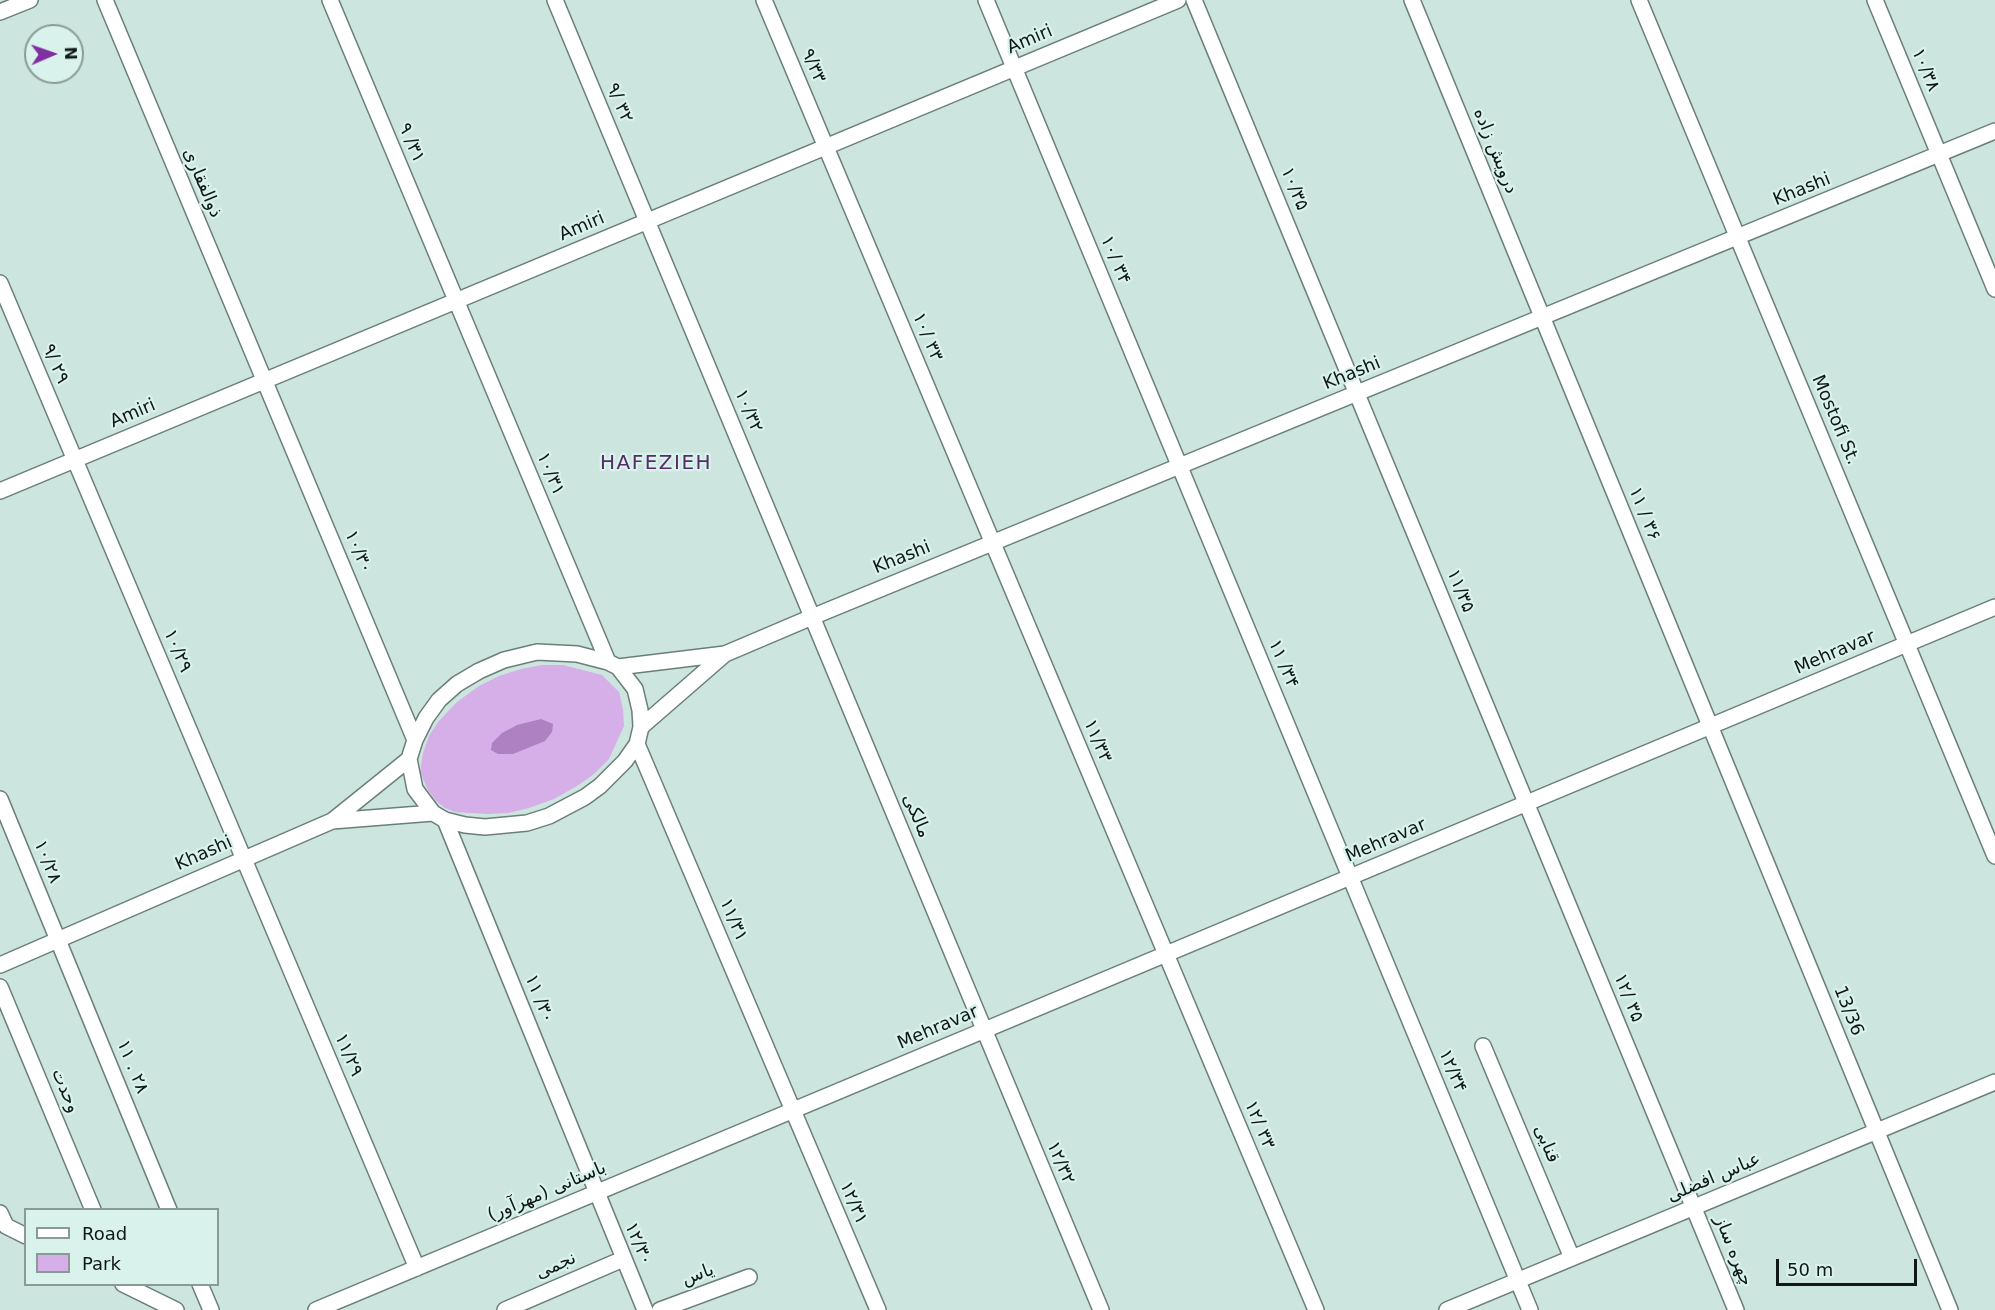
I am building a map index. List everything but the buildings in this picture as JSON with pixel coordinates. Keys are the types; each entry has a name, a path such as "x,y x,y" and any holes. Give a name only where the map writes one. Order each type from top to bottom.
{"street":[{"path":"0,12 30,0"},
{"name":"ذوالفقاری","path":"105,0 264,380"},
{"name":"۹ /۳۱","path":"330,0 456,300"},
{"name":"۹/ ۳۲","path":"555,0 647,221"},
{"name":"۹/۳۳","path":"764,0 826,147"},
{"name":"۱۰/ ۳۴","path":"986,0 1179,466"},
{"name":"Amiri","path":"0,490 1178,0"},
{"name":"۱۰/۳۵","path":"1194,0 1357,393"},
{"name":"درویش زاده","path":"1412,0 1542,317"},
{"name":"Mostofi St.","path":"1640,0 1995,856"},
{"name":"۱۰/۳۸","path":"1875,0 1995,289"},
{"name":"Khashi","path":"640,728 725,654 812,616 1995,131"},
{"name":"۱۰/ ۳۳","path":"826,147 992,543"},
{"name":"۱۰/۳۲","path":"647,221 812,616"},
{"name":"۹/ ۲۹","path":"0,283 75,459"},
{"name":"۱۰/۳۱","path":"456,300 613,665"},
{"name":"۱۱ / ۳۶","path":"1542,317 1710,726"},
{"name":"۱۰/۳۰","path":"264,380 415,740"},
{"name":"۱۱/۳۵","path":"1357,393 1526,803"},
{"name":"۱۰/۲۹","path":"75,459 244,858"},
{"name":"۱۱ /۳۴","path":"1179,466 1350,877"},
{"name":"۱۱/۳۳","path":"992,543 1166,954"},
{"name":"Mehravar","path":"793,1110 1995,607"},
{"name":"مالکی","path":"812,616 984,1030"},
{"path":"537,652 561,652 613,665 634,689 640,710 640,728 637,744 625,761 600,786 549,816 527,823 485,827 465,825 439,816 415,789 409,759 426,718 447,691 479,670 504,660 537,652"},
{"name":"Khashi","path":"613,665 725,654"},
{"name":"13/36","path":"1710,726 1950,1310"},
{"name":"۱۱/۳۱","path":"637,744 793,1110"},
{"path":"332,821 409,759"},
{"name":"۱۰/۲۸","path":"0,799 58,939"},
{"name":"۱۲/ ۳۵","path":"1526,803 1694,1207"},
{"name":"Khashi","path":"0,964 332,821 439,816"},
{"name":"۱۱ /۳۰","path":"439,816 596,1193"},
{"name":"۱۱/۲۹","path":"244,858 417,1268"},
{"name":"۱۲/۳۴","path":"1350,877 1530,1310"},
{"name":"۱۱ . ۲۸","path":"58,939 169,1208"},
{"name":"۱۲/ ۳۳","path":"1166,954 1316,1310"},
{"name":"وحدت","path":"0,987 93,1208"},
{"name":"۱۲/۳۲","path":"984,1030 1101,1310"},
{"name":"قنایی","path":"1483,1046 1572,1258"},
{"name":"عباس افضلی","path":"1447,1310 1995,1082"},
{"name":"باستانی (مهرآور)","path":"316,1310 793,1110"},
{"name":"۱۲/۳۱","path":"793,1110 878,1310"},
{"name":"۱۲/۳۰","path":"596,1193 645,1310"},
{"name":"چهره ساز","path":"1694,1207 1736,1310"},
{"path":"3,1219 24,1235"},
{"name":"نجمی","path":"505,1310 623,1258"},
{"name":"یاس","path":"660,1310 749,1277"},
{"path":"127,1286 176,1310"},
{"path":"201,1286 211,1310"}],"green space":[{"path":"542,665 563,665 602,675 619,692 624,726 609,759 577,786 554,799 529,808 508,813 488,814 455,812 445,808 428,790 420,772 429,736 438,722 457,702 479,686 499,676"}],"shaded area":[{"path":"541,719 553,724 552,732 545,741 513,754 498,754 491,750 492,743 502,733 517,725"}],"district":[{"name":"HAFEZIEH","path":"656,464"}]}
